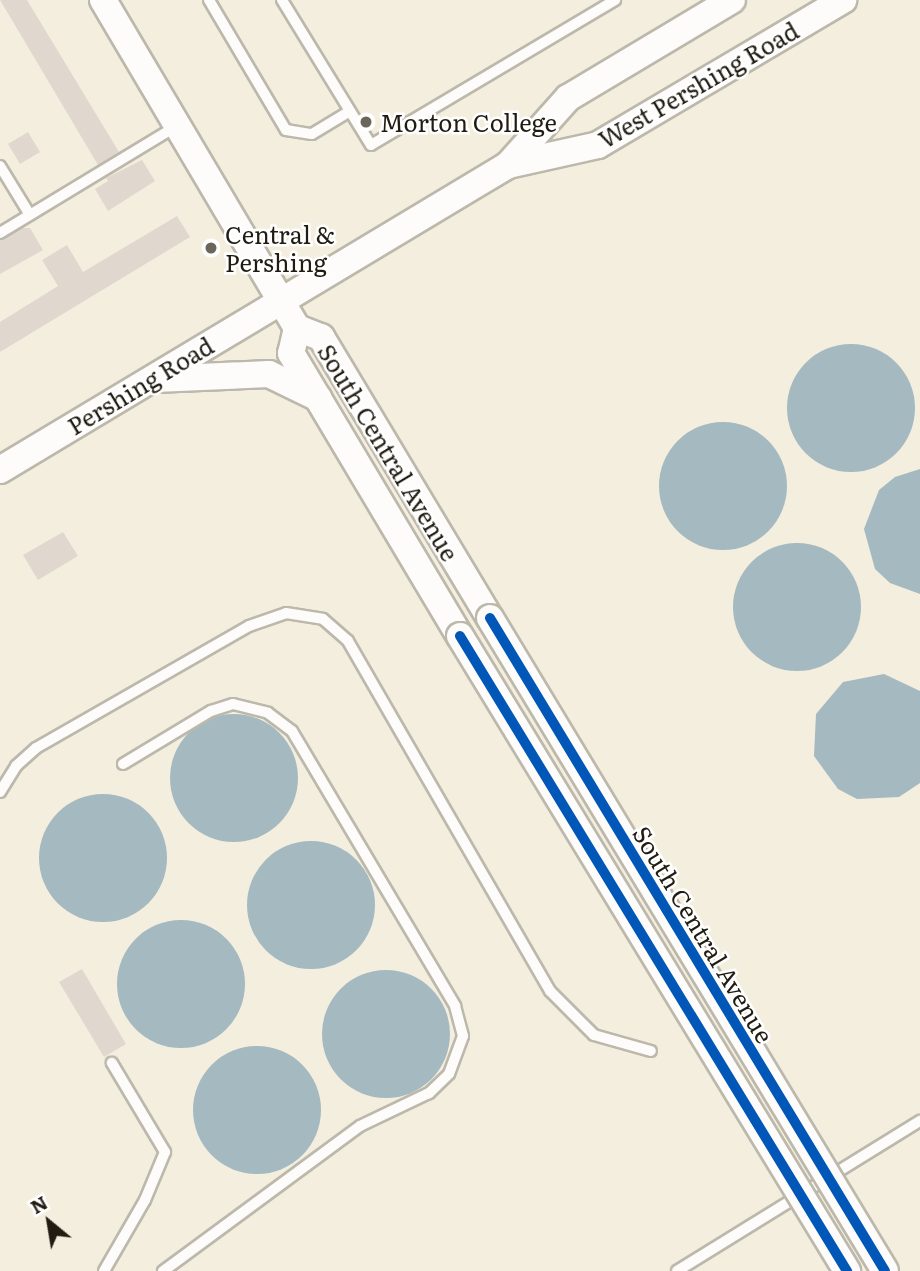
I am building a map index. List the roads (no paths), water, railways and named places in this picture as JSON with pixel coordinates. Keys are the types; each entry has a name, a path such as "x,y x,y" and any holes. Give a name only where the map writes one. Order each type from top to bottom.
{"main road":[{"name":"South Central Avenue","path":"103,0 297,328 321,337 885,1271"},
{"name":"West Pershing Road","path":"281,301 508,165 568,98 732,0"},
{"name":"West Pershing Road","path":"508,165 598,145 843,0"},
{"name":"Pershing Road","path":"0,470 281,301"},
{"name":"South Central Avenue","path":"297,328 292,353 318,398 847,1271"},
{"path":"150,380 269,374 318,398"}],"lane":[{"path":"209,0 286,130 312,134 350,111"},
{"path":"282,0 371,145 615,0"},
{"path":"0,233 177,126"},
{"path":"0,166 30,215"},
{"path":"0,792 16,766 36,748 249,626 286,612 323,619 348,641 550,991 594,1035 651,1051"},
{"path":"123,764 211,711 233,704 268,713 292,731 455,1006 463,1036 449,1074 429,1093 360,1126 163,1271"},
{"path":"104,1271 145,1200 165,1152 112,1063"},
{"path":"677,1271 920,1122"}],"water":[{"path":"851,344 875,349 896,363 910,384 915,408 910,432 896,453 875,467 851,472 827,467 806,453 792,432 787,408 792,384 806,363 827,349"},
{"path":"723,422 747,427 768,441 782,462 787,486 782,510 768,531 747,545 723,550 699,545 678,531 664,510 659,486 664,462 678,441 699,427"},
{"path":"920,469 920,594 890,583 875,569 864,529 879,490 895,477"},
{"path":"797,543 821,548 842,562 856,583 861,607 856,631 842,652 821,666 797,671 773,666 752,652 738,631 733,607 738,583 752,562 773,548"},
{"path":"884,674 920,691 920,783 899,797 857,799 838,789 814,756 816,714 843,682"},
{"path":"234,714 258,719 279,733 293,754 298,778 293,802 279,823 258,837 234,842 210,837 189,823 175,802 170,778 175,754 189,733 210,719"},
{"path":"103,794 127,799 148,813 162,834 167,858 162,882 148,903 127,917 103,922 79,917 58,903 44,882 39,858 44,834 58,813 79,799"},
{"path":"311,841 335,846 356,860 370,881 375,905 370,929 356,950 335,964 311,969 287,964 266,950 252,929 247,905 252,881 266,860 287,846"},
{"path":"181,920 205,925 226,939 240,960 245,984 240,1008 226,1029 205,1043 181,1048 157,1043 136,1029 122,1008 117,984 122,960 136,939 157,925"},
{"path":"386,970 410,975 431,989 445,1010 450,1034 445,1058 431,1079 410,1093 386,1098 362,1093 341,1079 327,1058 322,1034 327,1010 341,989 362,975"},
{"path":"257,1046 281,1051 302,1065 316,1086 321,1110 316,1134 302,1155 281,1169 257,1174 233,1169 212,1155 198,1134 193,1110 198,1086 212,1065 233,1051"}],"place":[{"name":"Morton College","path":"366,122"},
{"name":"Central & Pershing","path":"211,248"}]}
